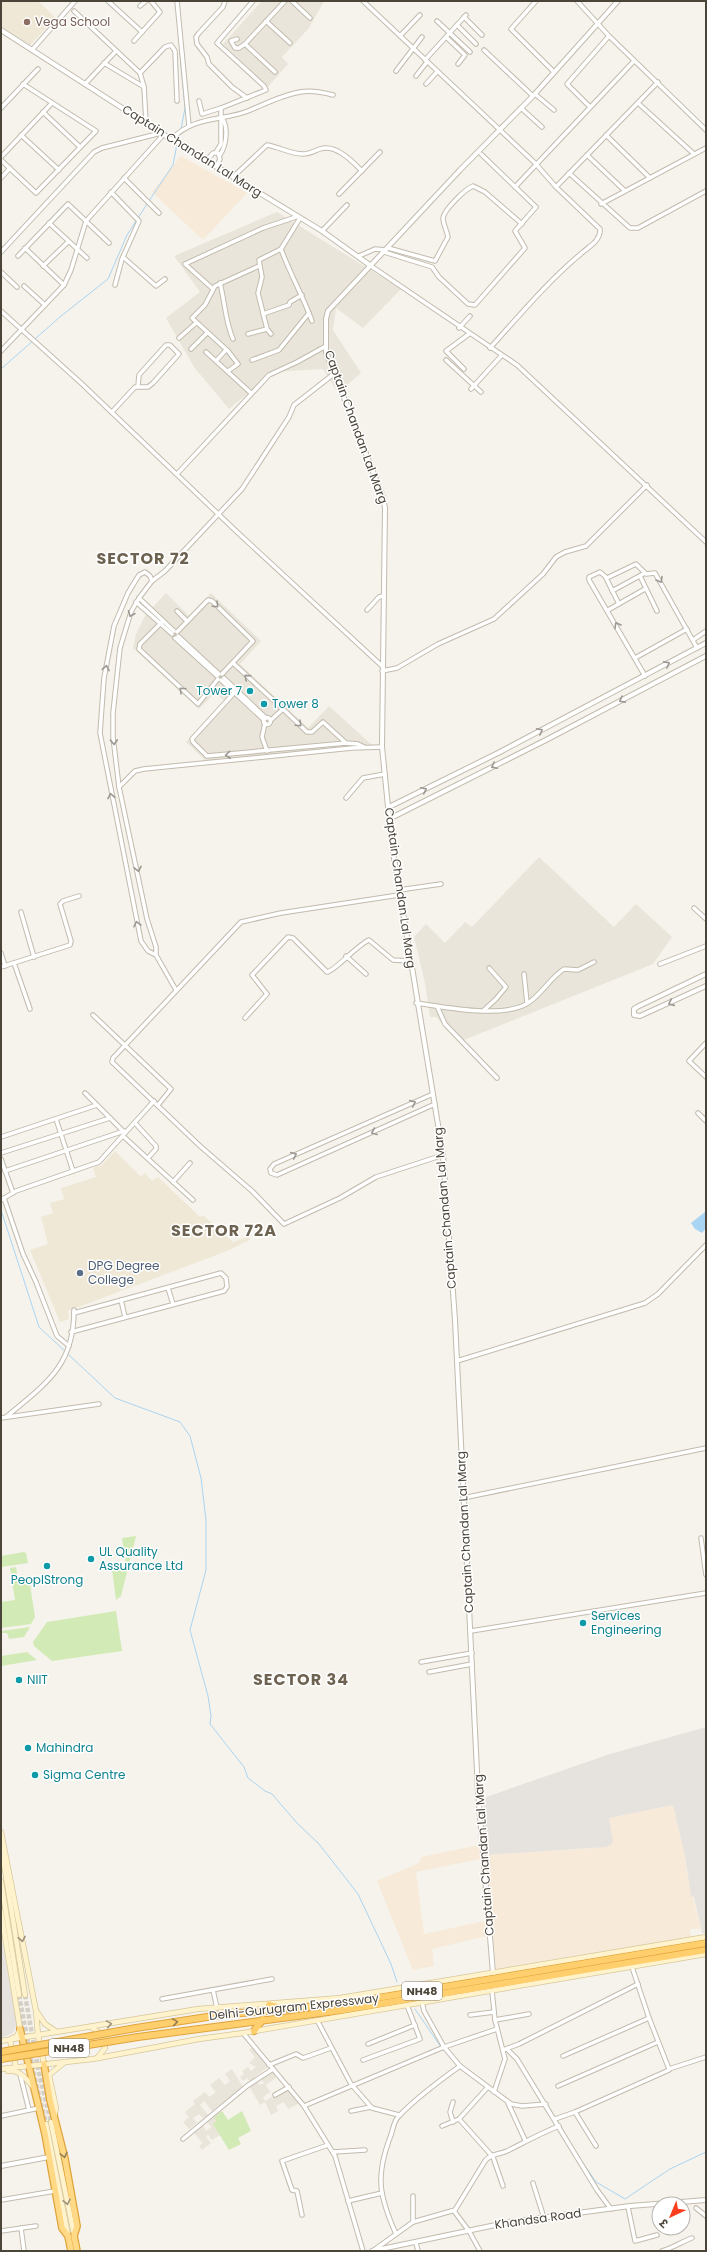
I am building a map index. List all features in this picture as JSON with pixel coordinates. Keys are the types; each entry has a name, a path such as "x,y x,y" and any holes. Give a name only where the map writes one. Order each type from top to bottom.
{"highway":[{"name":"Delhi-Gurugram Expressway","path":"1,2052 220,2015 341,2004 706,1943"},
{"name":"Delhi-Gurugram Expressway","path":"1,2059 241,2022 283,2018 431,1998 706,1950"},
{"path":"299,2008 306,2002"},
{"path":"269,2005 284,2009"},
{"path":"254,2031 263,2019"},
{"path":"20,2029 39,2108 62,2228 71,2236 77,2251"},
{"path":"44,2064 54,2117 65,2159 77,2226 71,2236 71,2251"}],"main road":[{"path":"1,1832 36,2011 38,2035 44,2064"},
{"path":"1,1845 25,1995"},
{"path":"1,1881 19,1995"},
{"path":"1,1912 20,2029 17,2036 8,2040"},
{"path":"1,2041 198,2009 269,2005 340,1998 706,1937"},
{"path":"1,2070 28,2065 96,2058 200,2039 407,2005 422,2002 431,1998 492,1991 706,1954"},
{"path":"36,2011 45,2024 56,2032"},
{"path":"91,2027 104,2036 104,2052 96,2058"},
{"path":"8,2040 16,2067"},
{"path":"54,2117 56,2112 49,2074 66,2061"},
{"path":"45,2070 57,2063"},
{"path":"1,2070 14,2070 34,2088"},
{"path":"48,2123 71,2236"}],"street":[{"path":"32,50 75,1"},
{"path":"108,1 142,32"},
{"path":"140,6 146,1"},
{"path":"134,41 160,12 151,1"},
{"path":"177,1 190,126"},
{"path":"225,1 223,7 196,37 197,44 207,57 214,71 247,98"},
{"path":"199,101 202,114 263,93 265,87 217,42 253,1"},
{"path":"236,39 231,41 235,48 239,48 245,44 285,1"},
{"path":"292,1 310,18"},
{"path":"362,1 500,129 536,164 556,187 600,229 599,237 565,268 490,348"},
{"path":"536,1 511,29 554,72"},
{"path":"577,1 597,24 706,130"},
{"path":"618,1 522,108 418,214 371,266 460,328 517,365 647,485 706,542"},
{"path":"74,11 140,73 144,87 146,122"},
{"path":"400,36 420,15"},
{"path":"416,76 426,61 465,16 482,35"},
{"path":"266,21 290,43"},
{"path":"437,21 470,52"},
{"path":"457,25 476,44"},
{"name":"Captain Chandan Lal Marg","path":"1,30 163,134 322,231 371,266 328,311 326,319 326,346 327,356 335,373 386,508 383,596 382,747 399,892 416,1003 443,1155 457,1360 478,1792 493,1973"},
{"path":"590,107 566,84 609,36"},
{"path":"396,71 412,48 422,37"},
{"path":"446,37 465,55 458,64"},
{"path":"245,44 275,72"},
{"path":"140,73 165,47 171,46 174,51 177,101"},
{"path":"484,50 534,95 554,110"},
{"path":"85,84 116,51"},
{"path":"514,187 634,61"},
{"path":"104,63 144,87"},
{"path":"1,108 38,69"},
{"path":"426,84 437,72"},
{"path":"556,187 658,82"},
{"path":"1,160 36,193 96,131 24,84"},
{"path":"174,140 180,132 190,126 248,111 299,92 317,91 333,95"},
{"path":"1,157 52,103"},
{"path":"638,103 694,154"},
{"path":"216,167 225,144 224,122 221,108"},
{"path":"522,108 542,127"},
{"path":"43,112 80,147"},
{"path":"207,160 210,155 216,152 221,144 220,123 222,117"},
{"path":"1,351 64,284 71,270 86,221 163,134"},
{"path":"1,252 94,152 102,148 163,134"},
{"path":"21,135 59,170"},
{"path":"606,135 650,178"},
{"path":"234,177 267,144 303,154 313,153 321,148 335,151 349,157 362,171"},
{"path":"601,204 706,148"},
{"path":"216,152 220,155"},
{"path":"339,194 380,152"},
{"path":"386,250 432,268 439,277 472,306 525,248 515,233 516,229 536,207 481,154"},
{"path":"587,155 625,191"},
{"path":"1,178 10,168"},
{"path":"569,173 601,204 630,228 638,228 705,193"},
{"path":"124,178 159,213"},
{"path":"358,256 375,249 435,261 448,237 443,220 445,213 465,190 473,186 485,192 522,224"},
{"path":"111,192 138,219 123,257 115,285"},
{"path":"18,256 68,204 109,243"},
{"path":"322,231 347,205"},
{"path":"271,334 267,329 258,293 262,277 259,266 260,258 281,249 298,217"},
{"path":"213,290 185,264 263,228 298,217"},
{"path":"49,223 87,258"},
{"path":"43,266 68,242"},
{"path":"25,248 64,284"},
{"path":"281,249 287,267 302,295 312,322"},
{"path":"123,257 156,286 164,279"},
{"path":"228,371 238,364 226,350 192,318 205,305 213,290 220,283 259,266"},
{"path":"1,272 17,287"},
{"path":"220,283 224,297 226,321 233,339"},
{"path":"24,286 44,305"},
{"path":"263,314 289,305 290,302 302,295"},
{"path":"1,311 112,412 382,668 397,668 432,647 494,619 543,574 556,557 565,552 586,546 647,485"},
{"path":"252,360 279,350 309,313"},
{"path":"460,328 470,316"},
{"path":"179,338 196,323"},
{"path":"248,334 267,329"},
{"path":"191,349 207,332"},
{"path":"464,369 446,351 469,334"},
{"path":"1,343 5,347"},
{"path":"112,412 138,386 139,375 166,345 170,345 179,354 148,387 138,386"},
{"path":"177,474 270,373 296,362 326,346"},
{"path":"216,361 226,350"},
{"path":"206,352 251,393"},
{"path":"473,388 502,355"},
{"path":"446,360 473,388 481,392"},
{"path":"156,955 156,947 147,919 119,787 113,737 117,662 123,634 136,602 152,582 219,514 253,474 289,417 294,405 335,373"},
{"path":"606,578 636,564 645,573"},
{"path":"619,604 606,578 598,571 589,578 645,676"},
{"path":"612,591 645,573 654,572 697,648"},
{"path":"152,582 148,574 141,574 128,593 114,626 104,678 100,733 140,936 145,948 156,955 176,990"},
{"path":"640,576 656,611"},
{"path":"608,610 645,589"},
{"path":"367,610 379,597 383,596"},
{"path":"139,598 161,622"},
{"path":"161,622 140,644 139,649 198,704 253,641 212,601 208,600 175,634"},
{"path":"136,602 175,634 265,720"},
{"path":"177,611 187,621"},
{"path":"635,658 687,629"},
{"path":"693,640 706,631"},
{"path":"388,807 498,753 706,643"},
{"path":"390,819 546,740 706,656"},
{"path":"233,663 307,732 312,732 323,722 346,743"},
{"path":"220,677 269,724 283,708"},
{"path":"234,692 193,737 192,741 209,757 346,743 358,744 364,747"},
{"path":"265,720 262,737 267,751"},
{"path":"119,787 135,771 144,769 364,747 382,747"},
{"path":"346,798 363,778 385,774"},
{"path":"441,884 246,920 236,926 126,1046 113,1058 112,1062 200,1146 252,1191 284,1224 340,1198 376,1177 443,1155"},
{"path":"1,953 3,966 70,945 71,941 60,904 63,901 79,896"},
{"path":"694,908 706,920"},
{"path":"21,912 34,957"},
{"path":"245,1018 267,994 252,975 288,937 293,938 327,972 331,971 346,956 369,940 393,960 410,961"},
{"path":"660,964 706,946"},
{"path":"346,956 366,974"},
{"path":"416,1003 484,1010 507,1010 527,1003 564,969 578,970 594,962"},
{"path":"14,963 30,1009"},
{"path":"484,1010 496,1000 506,987 489,968"},
{"path":"524,974 527,1003"},
{"path":"706,974 637,1007 634,1009 634,1015 640,1016 706,986"},
{"path":"437,1006 444,1024 497,1078"},
{"path":"93,1015 171,1089 158,1105"},
{"path":"706,1043 689,1061 706,1077"},
{"path":"85,1093 148,1158 193,1200"},
{"path":"433,1094 274,1164 271,1166 271,1173 277,1175 435,1104"},
{"path":"69,1348 57,1336 2,1199 12,1193 99,1162 154,1101"},
{"path":"1,1136 97,1105"},
{"path":"698,1113 706,1121"},
{"path":"1,1153 110,1118"},
{"path":"56,1119 73,1171"},
{"path":"135,1123 156,1146 148,1158"},
{"path":"5,1171 124,1134"},
{"path":"1,1159 12,1193"},
{"path":"173,1182 190,1163"},
{"path":"457,1360 645,1303 658,1294 706,1245"},
{"path":"6,1418 51,1379 65,1358 69,1348 71,1332 74,1312 221,1274 227,1280 225,1290 71,1332"},
{"path":"168,1288 173,1304"},
{"path":"121,1300 125,1317"},
{"path":"1,1418 99,1404"},
{"path":"463,1498 706,1448"},
{"path":"701,1538 706,1575"},
{"path":"470,1631 706,1593"},
{"path":"421,1662 472,1653"},
{"path":"429,1672 472,1664"},
{"path":"632,1967 649,2018 669,2070"},
{"path":"162,1999 272,1979"},
{"path":"505,2049 638,1984"},
{"path":"213,1990 217,2008"},
{"path":"492,1991 494,2020 505,2049 505,2061 494,2092"},
{"path":"422,2002 423,2010 444,2048 460,2066 488,2086 508,2103 522,2106 546,2104"},
{"path":"363,2060 419,2040 420,2037 407,2005"},
{"path":"470,2015 494,2012"},
{"path":"494,2020 529,2014"},
{"path":"562,2056 649,2018"},
{"path":"317,2020 353,2086 371,2107"},
{"path":"368,2044 415,2025"},
{"path":"304,2106 323,2096 353,2086 444,2048 497,2029"},
{"path":"243,2033 304,2106 333,2152 339,2166 363,2251"},
{"path":"558,2086 658,2042"},
{"path":"269,2065 296,2054 303,2058 331,2048"},
{"path":"505,2049 517,2059 546,2104 597,2190 611,2209"},
{"path":"555,2119 575,2112 669,2070 706,2057"},
{"path":"396,2234 382,2200 381,2168 383,2158 399,2116 417,2097 460,2066"},
{"path":"183,2139 247,2086 273,2069"},
{"path":"20,2074 29,2110"},
{"path":"442,2126 459,2119 488,2086"},
{"path":"275,2095 289,2087"},
{"path":"453,2102 450,2112 453,2122"},
{"path":"508,2103 525,2140"},
{"path":"350,2111 371,2107 399,2116"},
{"path":"1,2116 39,2108"},
{"path":"575,2112 596,2146"},
{"path":"459,2119 491,2155 503,2186"},
{"path":"372,2251 413,2222 454,2211 485,2161 491,2155 507,2151 525,2140 559,2126"},
{"path":"302,2215 297,2191 292,2190 282,2161 328,2145"},
{"path":"333,2152 364,2150"},
{"path":"1,2166 49,2157"},
{"path":"533,2184 544,2218"},
{"path":"1,2200 55,2190"},
{"path":"348,2201 382,2193"},
{"path":"413,2196 413,2222"},
{"name":"Khandsa Road","path":"372,2251 469,2231 544,2218 628,2206 706,2200"},
{"path":"628,2206 636,2242 654,2236"},
{"path":"696,2208 706,2216"},
{"path":"454,2211 469,2231 480,2251"},
{"path":"1,2231 36,2226"},
{"path":"21,2228 24,2251"},
{"path":"662,2251 676,2247 681,2242 692,2238"},
{"path":"416,2243 418,2251"}],"shaded area":[{"name":"Vega School","path":"1,1 38,1 56,18 30,45 1,26"},
{"path":"262,1 324,1 309,28 282,57 288,64 268,87 223,44"},
{"path":"181,156 247,193 203,240 152,192"},
{"path":"277,212 401,289 363,328 336,308 333,330 361,373 338,393 323,369 274,372 229,409 194,367 166,318 200,292 174,256"},
{"path":"166,593 189,616 211,593 261,641 240,664 308,728 329,706 372,745 207,762 186,742 226,702 215,693 199,709 133,648 136,634 145,616"},
{"path":"539,857 614,927 636,904 672,937 653,964 459,1042 436,1017 430,1017 425,983 414,937 426,924 445,943 465,922 472,927"},
{"name":"DPG Degree College","path":"115,1151 141,1177 145,1173 152,1181 158,1177 200,1217 203,1215 233,1242 248,1236 250,1240 227,1251 68,1311 69,1319 60,1322 30,1250 48,1244 41,1217 53,1213 50,1203 64,1199 61,1188 96,1177 93,1168 99,1165 101,1166"},
{"path":"706,1727 706,1933 702,1933 694,1897 691,1896 685,1856 673,1805 609,1818 613,1842 611,1845 606,1847 486,1855 483,1798 610,1754"},
{"path":"673,1805 685,1856 687,1874 701,1929 690,1929 691,1937 496,1969 486,1855 596,1848 610,1824 609,1818"},
{"path":"479,1845 480,1859 416,1872 424,1934 485,1921 487,1936 432,1949 434,1966 413,1970 377,1881 419,1863 421,1857"},
{"path":"1,1934 17,2025 13,2033 1,2038"},
{"path":"253,2047 269,2066 250,2081 247,2078 243,2081 240,2077 244,2074 242,2071 248,2067 251,2071 256,2067 249,2063 255,2057 249,2050"},
{"path":"232,2069 243,2087 212,2111 204,2101 200,2105 208,2115 203,2118 199,2114 193,2118 197,2123 189,2129 183,2122 189,2117 185,2112 195,2104 193,2101 205,2092 209,2097 216,2092 210,2085 219,2078 225,2085 230,2081 225,2074"},
{"path":"271,2069 277,2077 266,2085 270,2092 263,2097 265,2101 288,2088 300,2103 288,2109 284,2102 276,2106 278,2111 271,2115 265,2102 260,2105 249,2086 256,2080 260,2085 264,2083 260,2077"},
{"path":"221,2111 223,2113 218,2123 220,2135 212,2140 208,2135 206,2137 211,2143 202,2150 199,2146 203,2143 193,2132 203,2125 206,2131 211,2127 207,2122"}],"green space":[{"path":"136,1536 121,1596 116,1600 112,1569 125,1567 126,1565 122,1538"},
{"path":"24,1552 26,1553 28,1563 1,1567 1,1556"},
{"path":"16,1567 18,1579 29,1578 35,1617 31,1624 1,1628 1,1602 15,1600 10,1568"},
{"path":"116,1611 122,1651 52,1661 34,1646 33,1642 47,1622"},
{"path":"30,1627 24,1637 9,1639 7,1633 1,1633 1,1631"},
{"path":"27,1652 37,1660 1,1666 1,1656"},
{"path":"222,2111 228,2120 242,2111 251,2131 238,2138 241,2144 229,2150 213,2124 217,2121 214,2118"}],"water":[{"path":"705,1212 706,1228 702,1233 695,1229 691,1223"}],"waterway":[{"path":"180,53 185,108 181,129"},
{"path":"178,141 179,134"},
{"path":"149,201 173,165 177,144"},
{"path":"138,218 147,204"},
{"path":"1,369 61,316 108,279 127,235 136,221"},
{"path":"1,1210 39,1327 115,1398 180,1422 190,1436 201,1478 206,1520 206,1570 190,1630 208,1696 211,1716 210,1724 244,1767 248,1778 265,1791 272,1794 297,1823 319,1844 358,1894 391,1964 397,1982"},
{"path":"415,2009 441,2047"},
{"path":"469,2071 487,2084"},
{"path":"547,2104 564,2132"},
{"path":"581,2160 596,2182 625,2199 670,2169 706,2152"}],"tunnel":[{"path":"19,1995 34,2075 46,2124"},
{"path":"25,1995 39,2073 51,2122"}],"place":[{"name":"Vega School","path":"27,22"},
{"name":"Tower 7","path":"250,691"},
{"name":"Tower 8","path":"264,704"},
{"name":"DPG Degree College","path":"80,1273"},
{"name":"UL Quality Assurance Ltd","path":"91,1559"},
{"name":"PeoplStrong","path":"47,1566"},
{"name":"Services Engineering","path":"583,1623"},
{"name":"NIIT","path":"19,1680"},
{"name":"Mahindra","path":"28,1748"},
{"name":"Sigma Centre","path":"35,1775"}],"district":[{"name":"SECTOR 72","path":"143,558"},
{"name":"SECTOR 72A","path":"224,1230"},
{"name":"SECTOR 34","path":"301,1679"}]}
